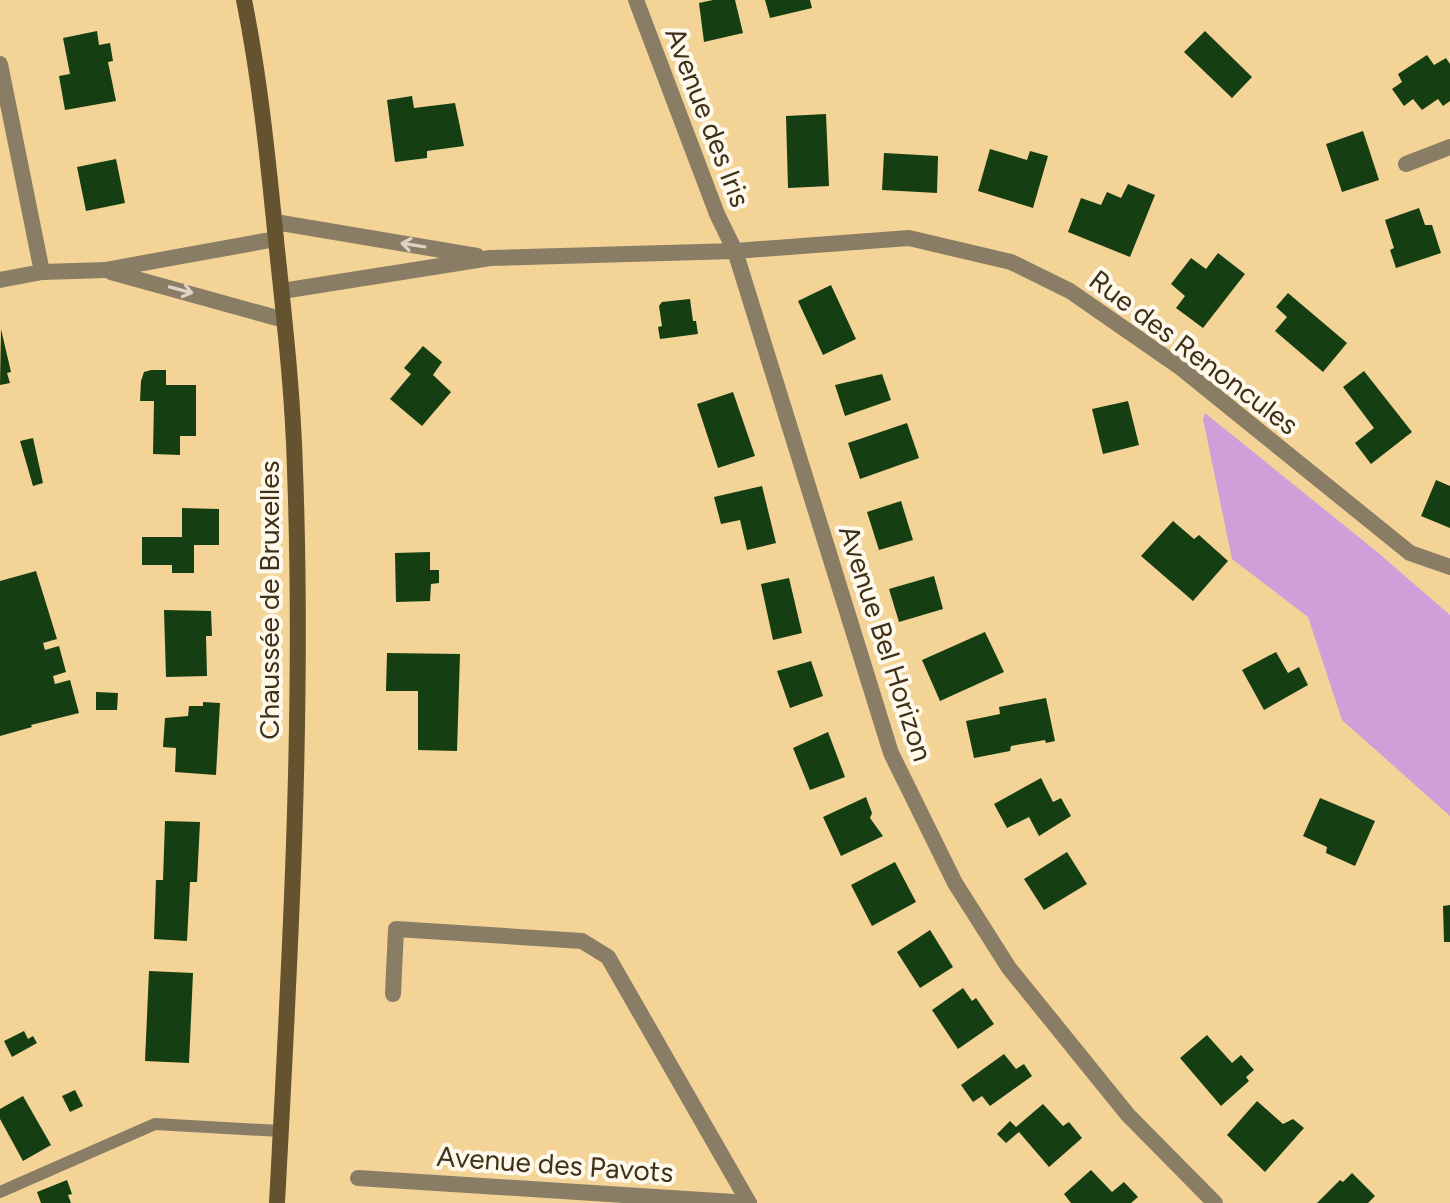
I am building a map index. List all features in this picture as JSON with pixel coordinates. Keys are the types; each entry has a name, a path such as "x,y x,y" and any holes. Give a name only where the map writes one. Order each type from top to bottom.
{"main road":[{"name":"Chaussée de Bruxelles","path":"244,0 254,48 276,231 295,467 298,614 294,811 277,1203"}],"street":[{"name":"Avenue des Iris","path":"636,0 711,200 735,251"},
{"path":"0,64 42,272"},
{"path":"1406,164 1450,147"},
{"path":"0,280 42,272 105,270 276,231 490,258"},
{"name":"Rue des Renoncules","path":"735,251 909,238 1011,262 1070,291 1181,368 1410,553 1450,567"},
{"path":"282,291 490,258 735,251"},
{"name":"Avenue Bel Horizon","path":"735,251 891,753 955,883 1009,968 1128,1115 1215,1203"},
{"path":"105,270 284,320"},
{"path":"393,994 396,929 582,941 608,957 749,1203"},
{"name":"Avenue des Pavots","path":"358,1178 648,1200 749,1203"}],"lane":[{"path":"0,1192 155,1124 280,1131"}],"shaded area":[{"path":"1205,413 1450,615 1450,816 1342,720 1308,617 1232,559 1203,419"}],"building":[{"path":"735,0 743,33 704,42 699,3"},
{"path":"765,0 810,0 812,8 770,18"},
{"path":"97,31 99,45 110,43 113,61 108,62 116,101 65,110 59,76 70,74 63,38"},
{"path":"1205,31 1252,77 1232,98 1184,52"},
{"path":"1427,55 1434,65 1446,58 1450,64 1450,101 1443,106 1438,99 1422,110 1413,99 1404,106 1392,89 1402,82 1398,74"},
{"path":"412,96 414,108 455,103 464,146 427,151 427,158 395,162 387,100"},
{"path":"826,114 829,186 788,188 786,116"},
{"path":"1363,131 1379,180 1342,192 1326,144"},
{"path":"990,149 1027,160 1030,151 1048,156 1033,208 978,191"},
{"path":"884,153 938,156 937,193 882,190"},
{"path":"116,159 125,203 86,211 77,167"},
{"path":"1128,184 1155,195 1130,257 1068,232 1081,198 1101,205 1107,192 1121,198"},
{"path":"1419,208 1425,225 1432,225 1441,253 1396,268 1390,250 1394,248 1385,220"},
{"path":"1218,253 1245,274 1203,328 1176,308 1185,296 1171,284 1191,258 1206,269"},
{"path":"831,285 856,339 823,355 798,301"},
{"path":"1288,293 1347,343 1323,372 1275,331 1287,317 1276,307"},
{"path":"690,299 698,334 660,339 659,306 662,302"},
{"path":"1,329 11,372 7,373 10,383 0,385"},
{"path":"423,346 442,362 433,375 451,392 422,426 390,399 411,374 404,368"},
{"path":"166,370 166,385 196,385 196,436 180,436 180,455 153,454 154,401 140,401 144,372"},
{"path":"1364,371 1412,432 1371,464 1355,443 1374,428 1343,387"},
{"path":"882,374 891,400 845,416 835,385"},
{"path":"733,392 755,456 718,468 697,404"},
{"path":"1128,401 1139,445 1103,454 1092,409"},
{"path":"907,423 919,458 860,479 848,443"},
{"path":"33,438 43,483 33,486 20,441"},
{"path":"1436,480 1450,486 1450,528 1421,516"},
{"path":"762,486 776,543 747,550 740,520 721,524 714,497"},
{"path":"901,501 913,540 879,550 867,512"},
{"path":"182,508 219,509 219,545 194,545 194,573 172,573 172,565 142,565 142,537 182,537"},
{"path":"1173,521 1194,539 1199,535 1228,561 1193,601 1141,556"},
{"path":"430,552 430,570 439,570 439,583 431,584 430,601 396,602 395,553"},
{"path":"36,571 57,639 43,643 45,650 59,646 66,672 53,676 55,684 70,680 79,713 0,736 0,581"},
{"path":"934,576 943,609 899,622 889,589"},
{"path":"789,578 802,633 773,640 761,584"},
{"path":"164,610 211,611 212,636 206,636 207,676 166,677"},
{"path":"985,632 1004,672 940,701 922,660"},
{"path":"1276,652 1288,673 1299,667 1308,685 1264,710 1242,670"},
{"path":"387,653 460,654 457,751 418,750 418,691 386,691"},
{"path":"811,661 823,696 790,708 777,671"},
{"path":"96,692 118,693 117,710 96,710"},
{"path":"1046,698 1055,741 1011,746 1010,751 974,758 966,721 1000,714 999,707"},
{"path":"203,702 220,703 216,775 175,772 176,748 163,747 165,718 188,716 189,706 203,706"},
{"path":"828,732 845,777 810,790 793,748"},
{"path":"1041,778 1053,802 1061,798 1071,816 1039,836 1029,817 1007,828 994,804"},
{"path":"866,797 872,813 870,818 883,836 841,856 823,817"},
{"path":"1320,798 1375,821 1355,866 1326,853 1327,847 1303,836"},
{"path":"165,821 200,822 197,882 190,882 187,941 154,939 156,880 163,880"},
{"path":"1067,852 1087,884 1044,910 1024,879"},
{"path":"895,862 916,902 872,926 851,885"},
{"path":"1450,905 1450,942 1444,942 1443,906"},
{"path":"930,930 953,967 920,988 897,952"},
{"path":"149,971 193,973 189,1063 145,1061"},
{"path":"963,988 972,1001 976,998 994,1024 958,1049 932,1010"},
{"path":"24,1031 28,1039 33,1036 37,1043 12,1057 4,1041"},
{"path":"1207,1035 1232,1063 1241,1055 1254,1070 1246,1077 1249,1081 1221,1106 1180,1058"},
{"path":"1004,1054 1016,1069 1024,1064 1032,1076 990,1106 982,1096 973,1102 961,1085"},
{"path":"75,1090 83,1106 70,1112 62,1096"},
{"path":"23,1096 51,1145 23,1161 0,1119 0,1109"},
{"path":"1257,1101 1283,1124 1293,1119 1304,1128 1265,1172 1227,1135"},
{"path":"1043,1104 1063,1126 1069,1122 1082,1138 1049,1167 1019,1132 1006,1143 997,1134 1010,1121 1016,1127"},
{"path":"1091,1170 1112,1192 1124,1182 1138,1197 1131,1203 1071,1203 1064,1194"},
{"path":"1352,1173 1375,1196 1368,1203 1317,1203 1340,1180 1343,1182"},
{"path":"67,1180 72,1194 68,1195 71,1203 41,1203 37,1192"}]}
